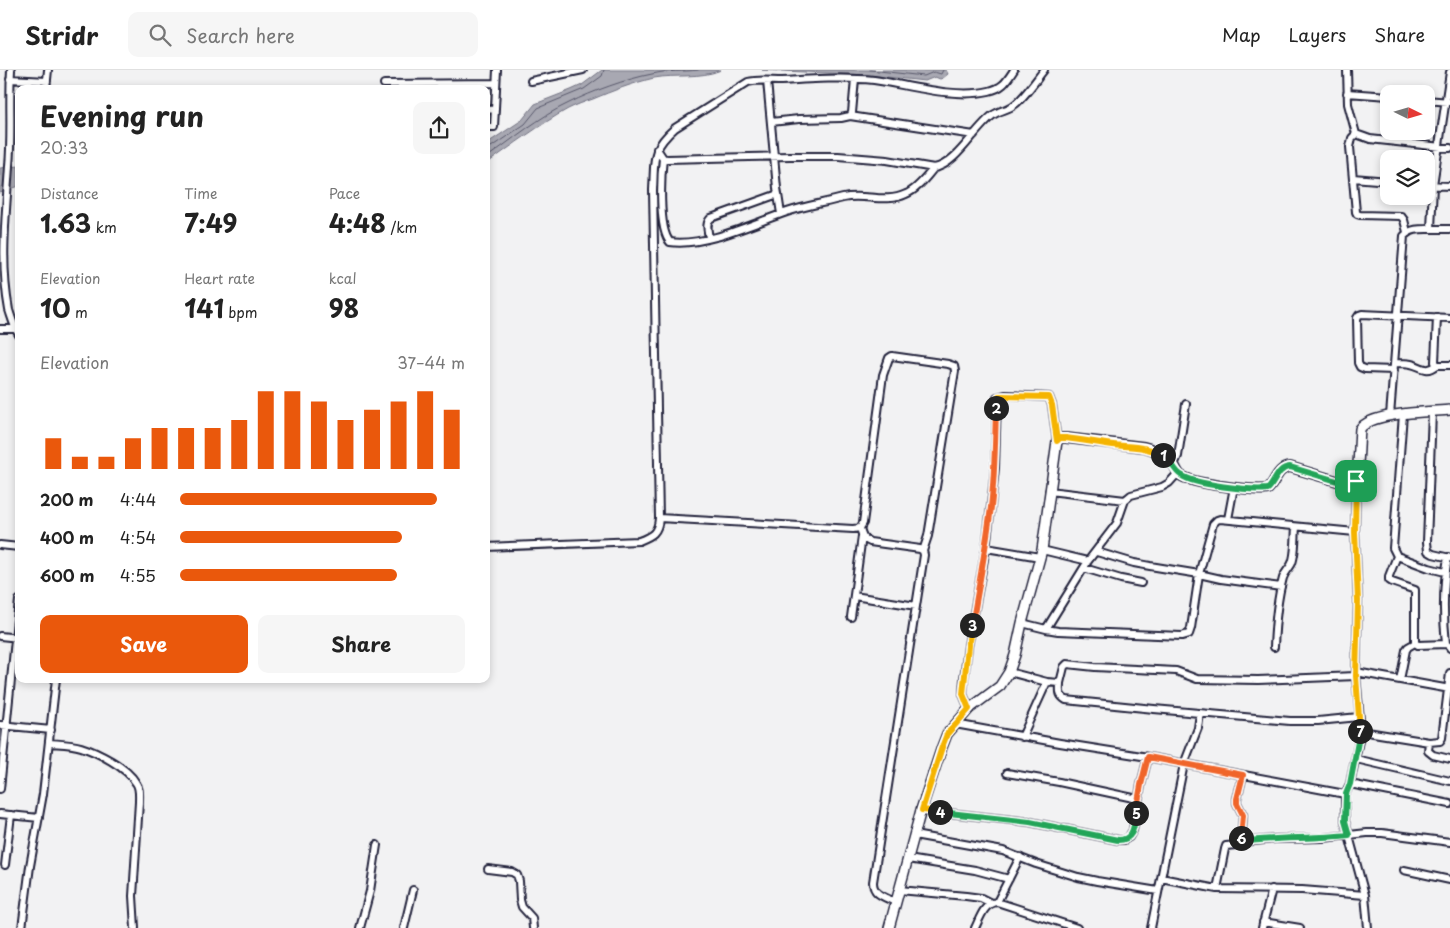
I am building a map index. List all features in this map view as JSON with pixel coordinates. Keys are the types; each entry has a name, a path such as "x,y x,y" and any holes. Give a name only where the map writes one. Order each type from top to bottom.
{"street":[{"path":"10,70 9,165 2,236 1,269 6,298 15,326"},
{"path":"46,85 48,70"},
{"path":"490,127 494,127 497,70"},
{"path":"531,82 583,70"},
{"path":"490,547 639,541 657,531 660,518 653,190 655,154 664,137 748,82 756,80 826,78 873,80 960,94 989,91 1002,86 1014,70"},
{"path":"662,158 667,160 685,160 774,156 857,157 934,168 942,166 958,153 993,115 1015,105 1044,70"},
{"path":"1347,70 1347,93 1352,125 1356,134 1370,139 1450,148"},
{"path":"1435,161 1447,101 1450,72"},
{"path":"10,79 47,81"},
{"path":"850,116 852,113 855,79"},
{"path":"767,81 781,214"},
{"path":"384,84 496,83"},
{"path":"1347,93 1380,95"},
{"path":"490,110 495,109"},
{"path":"771,122 850,116 974,135"},
{"path":"1356,134 1352,138 1350,147 1356,212 1358,214 1401,216 1407,232"},
{"path":"657,148 662,158 661,193 667,238 670,242 680,243 739,230 806,206 847,197 898,198 909,194 934,168"},
{"path":"1353,178 1380,180"},
{"path":"1435,185 1450,186"},
{"path":"709,238 707,226 711,218 778,194"},
{"path":"1430,205 1431,229"},
{"path":"1390,416 1404,236 1407,232 1413,230 1450,229"},
{"path":"1450,318 1362,314 1359,314 1357,318 1358,363 1360,367 1365,369 1412,364 1430,370 1437,365 1450,365"},
{"path":"1436,317 1435,362 1437,365"},
{"path":"0,329 15,332"},
{"path":"851,617 862,536 860,528 863,523 882,375 889,358 892,356 954,366 955,371 928,536 923,551 924,555 873,882 873,888 876,892 895,902"},
{"path":"888,928 914,835 947,734 969,709 1000,686 1009,672 1015,656 1041,553 1057,441 1052,405 1049,397 1005,395 997,397 994,468 986,548 968,646 964,679 963,694 969,709"},
{"path":"1046,630 1088,561 1097,552 1117,523 1125,500 1131,495 1162,487 1169,483 1176,469 1186,404"},
{"path":"1368,928 1365,895 1345,821 1346,794 1356,759 1360,731 1356,674 1358,601 1355,532 1360,429 1365,424 1380,418 1450,410"},
{"path":"1415,643 1418,645 1448,646 1445,572 1449,558 1428,551 1427,542 1432,412"},
{"path":"1403,414 1393,548 1397,556 1445,572"},
{"path":"1057,441 1060,438 1066,438 1144,447 1155,450 1166,457 1184,477 1234,487 1268,489 1274,478 1285,467 1347,484 1352,484 1356,481"},
{"path":"1228,519 1234,487"},
{"path":"1049,491 1125,500"},
{"path":"660,518 860,528"},
{"path":"1022,623 1046,630 1182,636 1189,634 1192,628 1199,574 1213,524 1217,520 1228,519 1355,532"},
{"path":"1274,647 1276,615 1283,576 1293,559 1296,526"},
{"path":"862,536 870,542 923,551"},
{"path":"0,545 15,547"},
{"path":"986,548 1041,553 1088,561"},
{"path":"1097,552 1134,563 1221,579 1281,587"},
{"path":"1397,556 1389,580 1415,590 1415,643"},
{"path":"1084,568 1121,579 1140,582"},
{"path":"854,596 916,606"},
{"path":"0,636 15,637"},
{"path":"1400,680 1406,650 1415,643"},
{"path":"0,789 3,725 15,650"},
{"path":"1359,717 1318,721 1290,721 1066,700 1059,694 1060,683 1066,664 1176,671 1197,679 1258,680 1356,674 1450,689"},
{"path":"1009,672 1047,682 1060,683"},
{"path":"1360,731 1429,742 1440,741 1450,689 1450,673"},
{"path":"1022,737 1047,682"},
{"path":"22,928 30,866 43,794 56,683"},
{"path":"1151,928 1184,764 1198,728 1200,713"},
{"path":"955,724 1022,737 1148,757 1346,794"},
{"path":"3,725 51,730"},
{"path":"49,742 78,746 90,750 121,767 137,783 139,802 132,902 135,928"},
{"path":"1429,742 1428,751 1430,754 1450,759"},
{"path":"922,810 1030,822 1124,840 1129,837 1133,830 1148,757"},
{"path":"1356,759 1450,781"},
{"path":"1007,773 1066,783 1138,799"},
{"path":"1240,842 1243,815 1237,799 1243,775"},
{"path":"1350,784 1450,804"},
{"path":"0,814 39,818"},
{"path":"5,865 11,815"},
{"path":"1217,889 1226,846 1236,845 1240,842 1382,834 1450,842"},
{"path":"914,835 993,848 1078,877 1158,891"},
{"path":"360,928 370,890 377,845"},
{"path":"975,928 986,906 994,902 1020,857"},
{"path":"908,859 975,870 1009,878"},
{"path":"488,869 512,872 517,876 522,907 532,918 533,928"},
{"path":"1404,870 1450,880"},
{"path":"1161,878 1217,889 1302,890 1365,895"},
{"path":"1272,889 1263,925 1300,928"},
{"path":"404,928 413,890"},
{"path":"899,890 981,898 1077,928"}],"water":[{"path":"602,70 721,70 705,74 654,78 623,87 568,109 526,135 490,161 490,141 522,120 535,104 582,85"},
{"path":"762,70 946,70 948,74 940,79 935,77 925,81 868,75"},
{"path":"15,166 15,187 0,193 0,168"}],"route":[{"path":"1005,395 1049,397 1052,405 1057,441 1060,438 1066,438 1144,447 1155,450 1174,465 1180,475 1198,481 1220,486 1264,490 1271,486 1274,478 1281,470 1285,467 1290,467 1347,484 1352,484 1356,481 1355,532 1358,601 1356,676 1360,741 1346,794 1345,821 1349,835 1240,842 1243,812 1237,803 1237,799 1243,775 1148,757 1133,830 1129,837 1124,840 1030,822 922,810 947,734 969,709 963,694 964,679 968,646 986,548 991,506 997,397 1005,395"}]}
